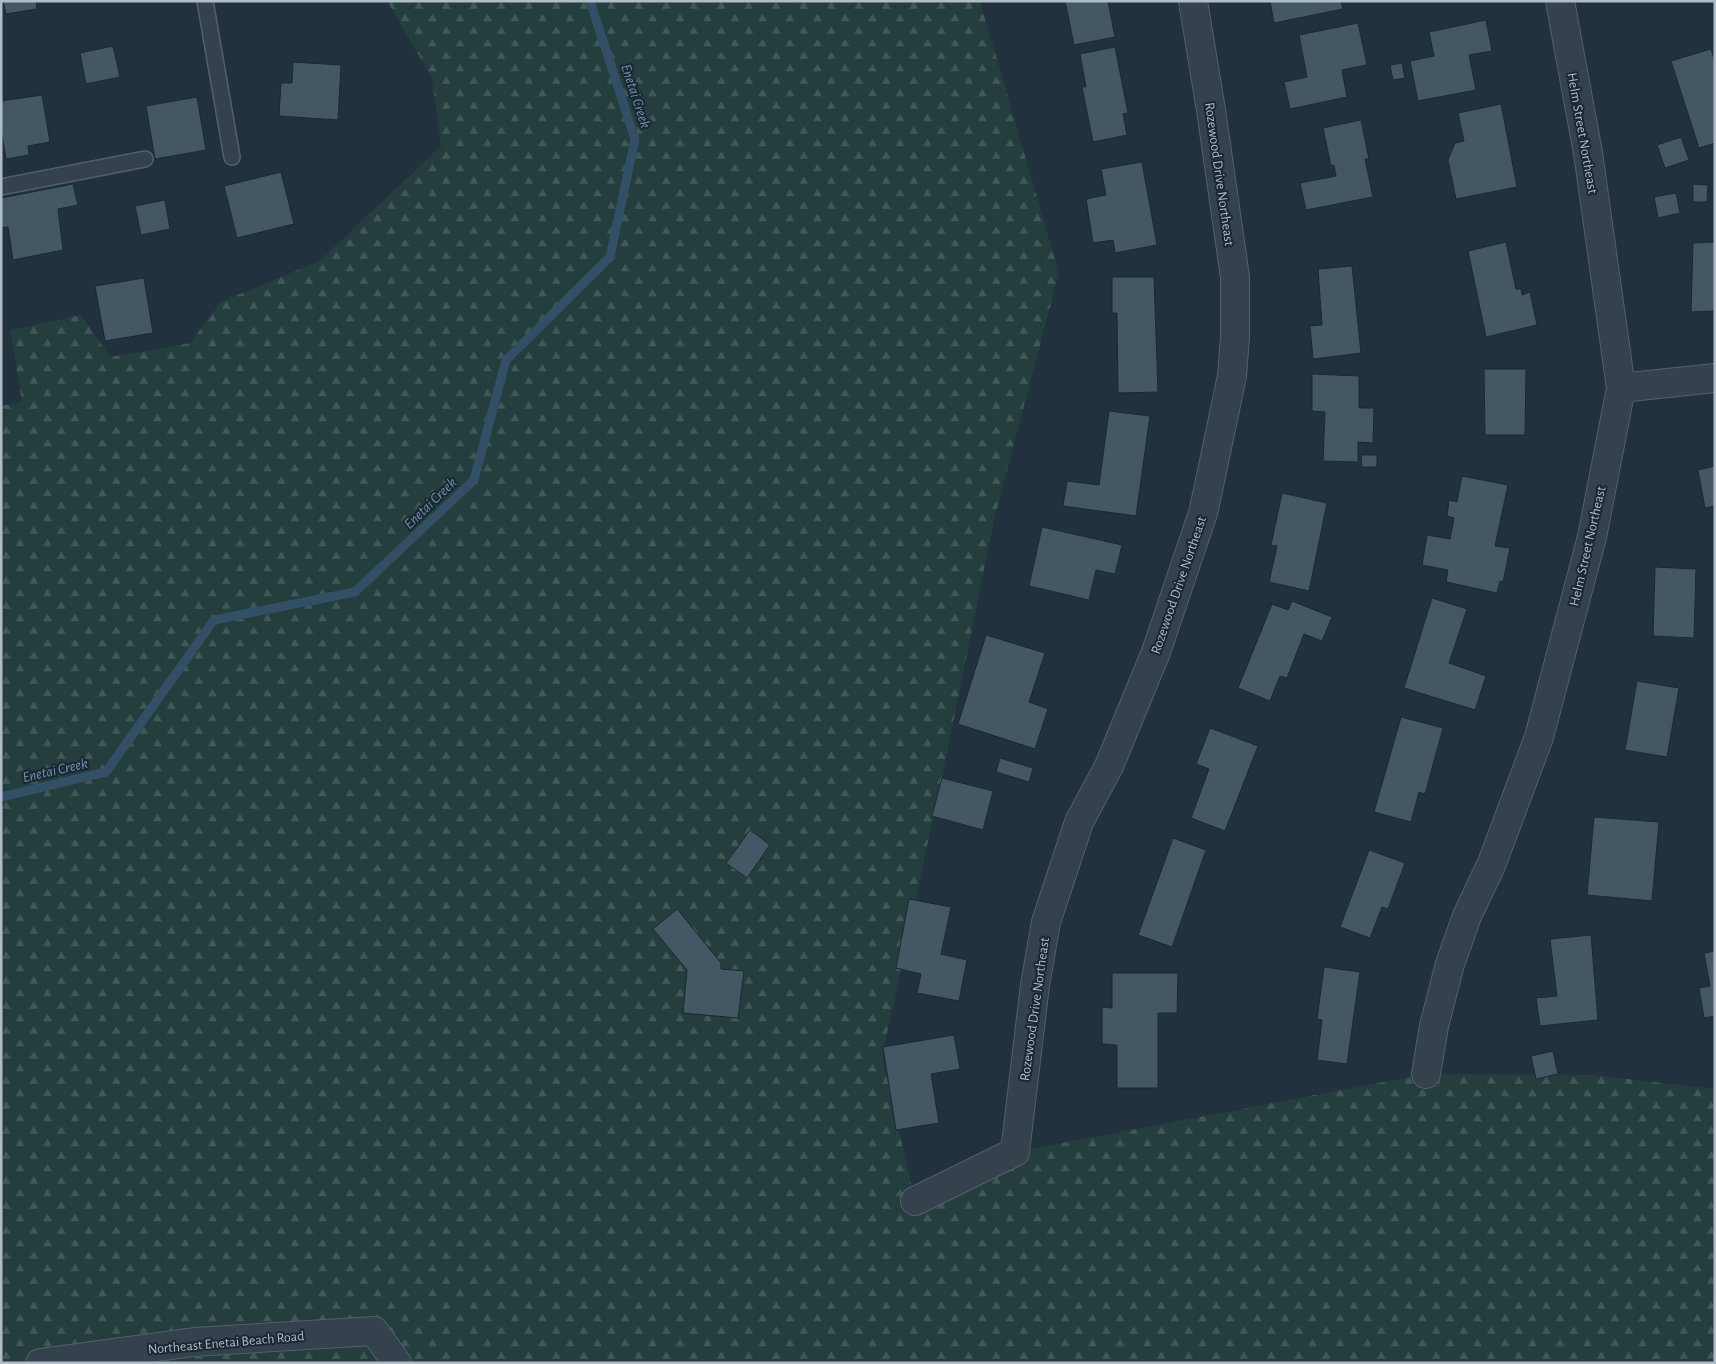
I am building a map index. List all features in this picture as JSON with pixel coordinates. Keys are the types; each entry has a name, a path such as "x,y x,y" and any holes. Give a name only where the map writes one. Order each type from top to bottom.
{"street":[{"name":"Rozewood Drive Northeast","path":"915,1200 1015,1152 1035,985 1046,922 1079,822 1109,766 1156,652 1208,495 1232,376 1235,337 1235,277 1193,1"},
{"name":"Helm Street Northeast","path":"1426,1074 1434,1026 1450,964 1467,916 1492,863 1539,737 1592,537 1622,388 1588,153 1560,1"},
{"path":"1622,388 1715,378"},
{"name":"Northeast Enetai Beach Road","path":"40,1363 194,1342 374,1331 398,1363"}],"lane":[{"path":"205,1 217,60 232,157"},
{"path":"1,187 145,159"}],"green space":[{"path":"387,1 980,1 1059,273 995,516 882,1057 915,1200 1015,1152 1426,1074 1594,1075 1715,1089 1715,1363 1,1363 1,406 22,402 10,330 81,315 110,357 190,343 221,302 319,261 441,146 432,78"}],"building":[{"path":"3,1 36,1 37,9 6,14"},
{"path":"1065,1 1108,1 1115,37 1074,45"},
{"path":"1270,1 1341,1 1343,9 1274,23"},
{"path":"1486,20 1492,51 1469,55 1476,90 1418,101 1410,61 1434,56 1429,32"},
{"path":"1358,23 1367,65 1342,70 1347,97 1290,109 1284,82 1307,77 1299,35"},
{"path":"113,46 120,77 86,84 80,53"},
{"path":"1115,47 1128,113 1123,114 1127,135 1093,142 1082,87 1086,87 1080,54"},
{"path":"1711,49 1715,62 1715,143 1699,148 1671,61"},
{"path":"293,62 341,65 338,120 279,116 281,83 292,83"},
{"path":"1402,63 1405,78 1393,80 1390,65"},
{"path":"42,95 50,142 28,146 29,155 6,159 1,129 1,101"},
{"path":"197,97 206,150 155,159 146,106"},
{"path":"1501,104 1517,187 1456,199 1448,160 1455,143 1464,141 1458,113"},
{"path":"1361,120 1369,159 1365,159 1373,197 1306,210 1300,183 1336,176 1334,165 1331,166 1323,128"},
{"path":"1681,137 1689,160 1665,168 1657,145"},
{"path":"1142,162 1157,245 1115,253 1113,240 1093,243 1086,199 1106,195 1101,169"},
{"path":"281,172 294,224 237,238 224,186"},
{"path":"73,184 78,205 58,209 63,250 13,260 8,227 1,228 1,198"},
{"path":"1693,184 1708,185 1707,202 1693,202"},
{"path":"1676,193 1680,213 1658,218 1654,197"},
{"path":"165,200 170,229 141,235 135,206"},
{"path":"1506,242 1516,289 1521,289 1522,295 1530,292 1537,325 1486,337 1468,251"},
{"path":"1715,242 1715,311 1691,312 1693,243"},
{"path":"1352,266 1361,353 1313,359 1310,326 1322,325 1318,269"},
{"path":"1112,277 1154,277 1158,392 1118,393 1117,313 1112,313"},
{"path":"144,278 153,333 105,341 95,286"},
{"path":"1484,369 1526,369 1525,435 1485,435"},
{"path":"1312,374 1359,376 1359,408 1374,408 1373,443 1358,442 1358,462 1323,461 1325,412 1312,411"},
{"path":"1109,411 1150,416 1136,516 1063,506 1067,481 1099,485"},
{"path":"1361,455 1377,455 1377,467 1362,467"},
{"path":"1715,466 1715,506 1705,508 1698,470"},
{"path":"1462,476 1508,485 1495,546 1510,548 1503,582 1500,581 1497,593 1446,582 1448,570 1422,565 1427,535 1450,539 1454,518 1447,516 1449,500 1457,502"},
{"path":"1282,493 1327,503 1309,591 1269,582 1277,546 1271,545"},
{"path":"1042,527 1122,545 1115,574 1096,570 1089,600 1029,586"},
{"path":"1655,567 1696,569 1694,638 1653,636"},
{"path":"1432,598 1467,609 1449,663 1486,676 1475,710 1404,688"},
{"path":"1292,601 1332,617 1322,641 1304,634 1287,678 1280,676 1270,701 1238,688 1272,604 1288,610"},
{"path":"986,635 1045,653 1029,702 1048,709 1035,749 958,724"},
{"path":"1637,681 1679,688 1667,757 1625,750"},
{"path":"1401,717 1443,728 1425,794 1419,792 1411,822 1374,812"},
{"path":"1210,728 1258,746 1225,831 1191,818 1209,769 1196,764"},
{"path":"1000,758 1033,768 1029,782 996,772"},
{"path":"942,778 993,791 983,830 932,816"},
{"path":"1594,817 1659,822 1652,901 1587,895"},
{"path":"750,830 770,845 747,878 726,863"},
{"path":"1173,838 1206,850 1172,947 1138,935"},
{"path":"1369,850 1405,863 1388,909 1382,907 1370,938 1340,927"},
{"path":"909,899 951,907 941,954 967,960 959,1001 917,993 921,974 896,968"},
{"path":"677,909 721,963 721,969 744,971 738,1018 683,1013 687,970 653,929"},
{"path":"1591,935 1598,1020 1540,1026 1536,998 1557,996 1550,939"},
{"path":"1715,951 1715,1016 1704,1018 1699,988 1710,986 1704,953"},
{"path":"1324,967 1360,972 1347,1064 1317,1060 1322,1020 1317,1019"},
{"path":"1112,973 1178,973 1177,1013 1158,1013 1158,1088 1117,1088 1117,1045 1102,1044 1102,1007 1112,1008"},
{"path":"954,1035 960,1069 931,1074 939,1123 896,1130 883,1047"},
{"path":"1553,1051 1558,1074 1536,1079 1531,1056"}],"waterway":[{"name":"Enetai Creek","path":"1,797 106,772 214,620 355,592 474,480 506,360 610,257 635,139 590,1"}]}
